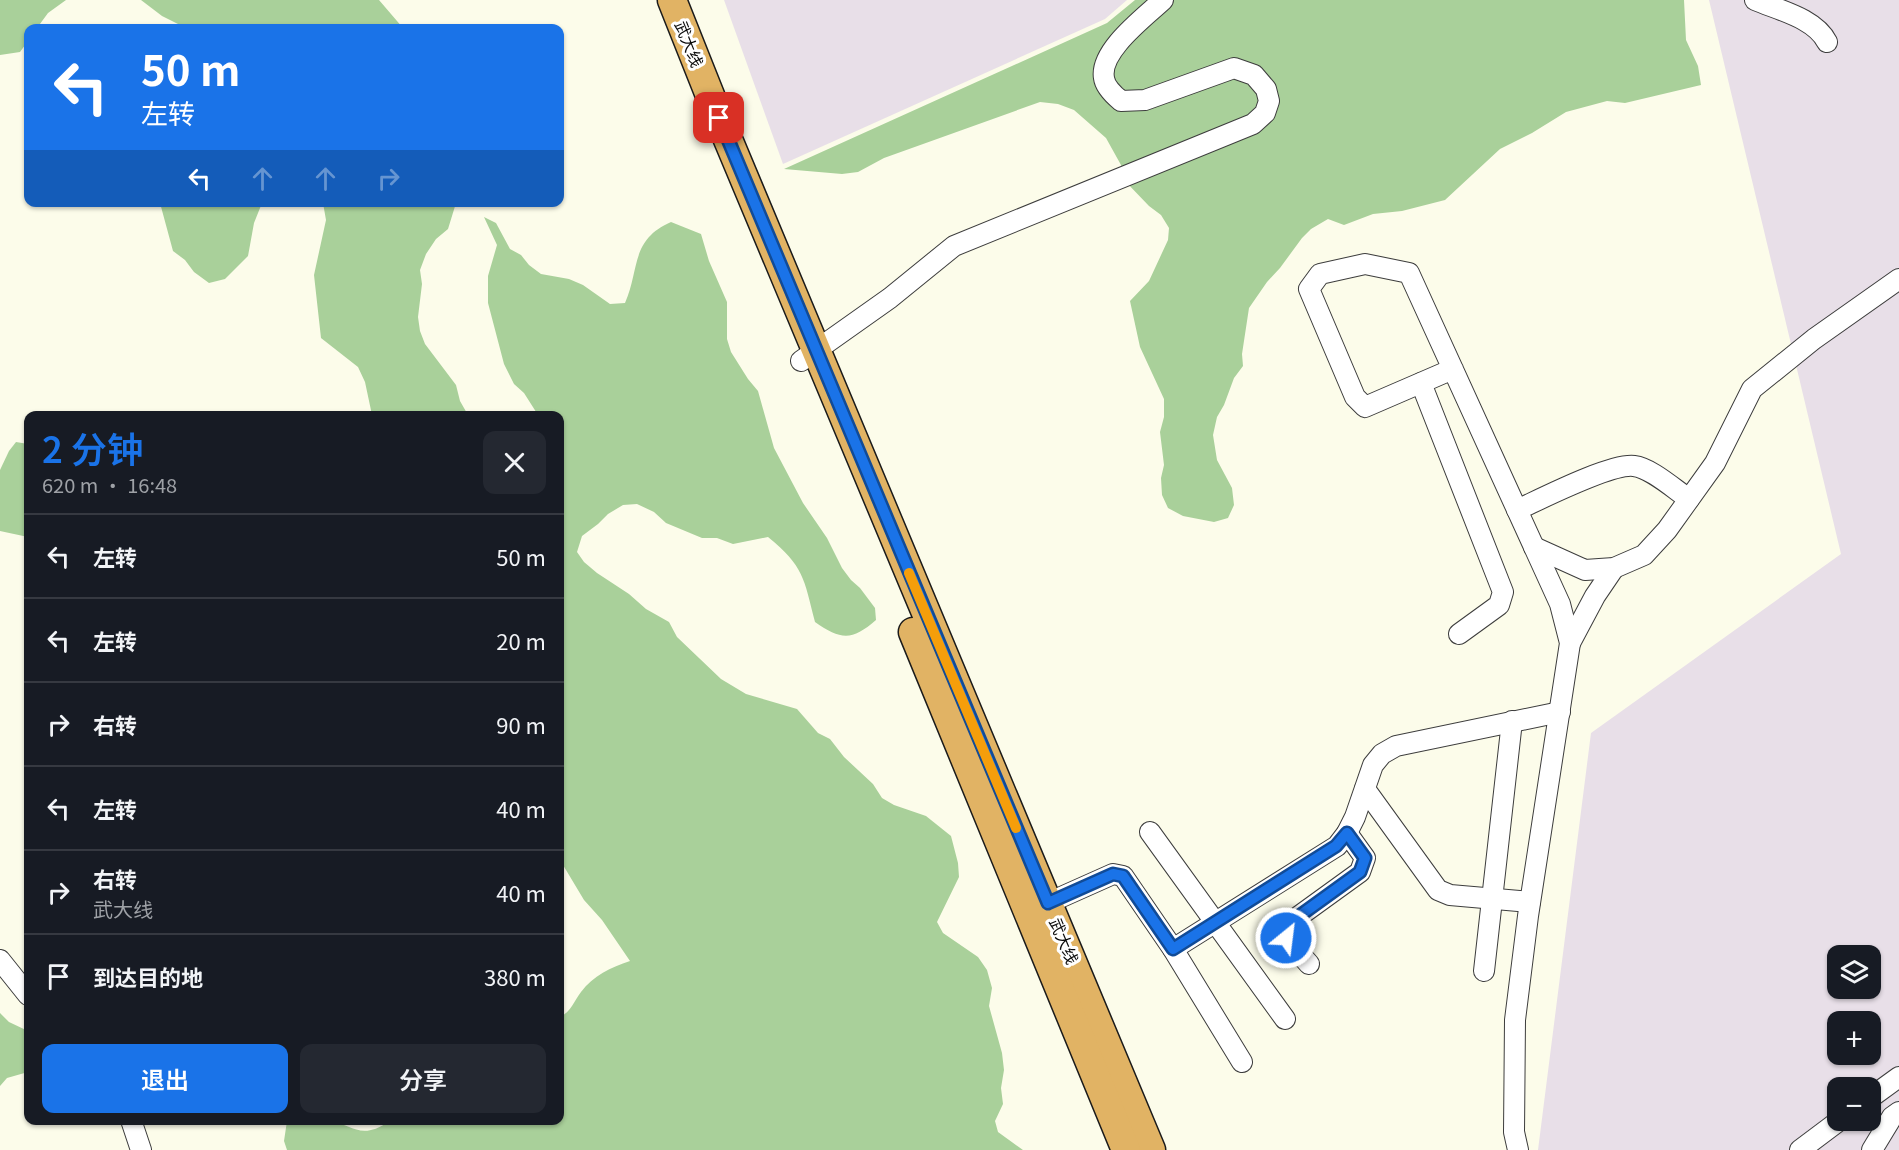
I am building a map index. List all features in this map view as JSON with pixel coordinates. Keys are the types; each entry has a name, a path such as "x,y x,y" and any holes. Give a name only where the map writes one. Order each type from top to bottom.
{"highway":[{"name":"武大线","path":"655,0 1048,903 1151,1150"},
{"name":"武大线","path":"672,0 809,356 1126,1150"}],"street":[{"path":"809,356 890,298 954,246 1253,124 1265,113 1269,101 1266,88 1254,75 1234,68 1145,100 1121,101 1112,94 1104,79 1106,62 1115,46 1163,0"},
{"path":"1755,0 1807,22 1823,34 1827,42"},
{"path":"1453,369 1365,407 1355,397 1308,289 1320,274 1365,264 1409,273 1453,369 1534,548 1560,603 1570,643"},
{"path":"1534,548 1585,570 1614,568 1644,555 1667,530 1715,463 1752,389 1814,339 1899,279"},
{"path":"1421,383 1503,592 1499,605 1459,634"},
{"path":"1517,510 1610,470 1633,466 1647,470 1689,499"},
{"path":"1518,1150 1514,1132 1515,1020 1530,902 1570,643 1595,596 1614,568"},
{"path":"1173,949 1336,846 1347,833 1373,765 1382,754 1396,746 1560,711"},
{"path":"1484,971 1512,722"},
{"path":"1365,789 1438,890 1449,895 1530,902"},
{"path":"1150,832 1285,1019"},
{"path":"1309,964 1286,938 1284,927 1360,872 1365,858 1347,833"},
{"path":"1048,903 1113,874 1123,876 1173,949 1242,1062"},
{"path":"0,960 24,990"},
{"path":"1881,1090 1899,1077"},
{"path":"1872,1150 1892,1118 1899,1112"},
{"path":"133,1125 141,1150"},
{"path":"1800,1150 1827,1130"}],"shaded area":[{"path":"724,0 1127,0 1105,19 783,164"},
{"path":"1709,0 1899,0 1899,1150 1538,1150 1591,733 1841,554"}],"green space":[{"path":"0,0 66,0 48,13 40,24 24,24 24,46 20,52 0,55"},
{"path":"141,0 379,0 400,24 178,24 162,16"},
{"path":"1135,0 1684,0 1686,40 1698,66 1701,85 1625,103 1607,101 1566,112 1500,149 1445,200 1402,211 1373,214 1344,225 1328,219 1311,229 1267,282 1249,308 1242,354 1243,366 1234,378 1217,417 1213,435 1217,460 1232,488 1234,505 1228,518 1214,522 1183,516 1168,508 1162,495 1161,478 1164,465 1160,432 1164,417 1164,399 1140,347 1130,301 1149,281 1168,240 1169,228 1161,215 1125,181 1121,165 1106,138 1074,110 1058,104 1040,102 884,158 858,172 842,174 784,169 1107,23"},
{"path":"161,207 260,207 254,223 248,256 225,279 209,283 173,251"},
{"path":"324,207 455,207 448,229 436,239 426,254 420,270 422,284 418,317 425,344 456,385 460,401 466,411 371,411 365,382 358,367 321,338 314,275 326,220"},
{"path":"484,217 496,223 510,249 521,255 541,274 569,279 583,285 610,304 625,303 642,247 658,229 671,222 701,234 709,261 727,302 727,339 731,352 758,391 774,448 803,503 827,538 842,568 875,608 876,620 853,635 839,635 832,632 815,622 801,574 789,556 768,537 733,544 717,538 702,538 666,523 654,512 637,504 623,505 608,514 582,536 577,552 584,562 597,573 629,594 646,609 669,622 677,637 721,679 746,694 797,709 818,733 830,739 844,757 873,784 882,798 894,805 926,816 951,836 959,877 937,922 943,933 978,957 987,970 992,988 989,1006 1002,1053 1004,1070 1001,1088 1003,1104 995,1121 998,1132 1023,1150 287,1150 284,1141 286,1125 344,1125 364,1131 383,1125 564,1125 564,1015 591,981 609,969 630,961 602,920 584,900 564,867 564,411 535,411 524,393 514,384 504,364 488,303 488,276 497,245"},
{"path":"16,442 24,443 24,536 0,531 0,470"},
{"path":"0,1013 9,1022 24,1029 24,1073 7,1078 0,1086"}],"slow traffic":[{"path":"909,573 1016,828"}],"route":[{"path":"719,118 1048,903 1113,874 1123,876 1173,949 1336,846 1347,833 1365,858 1360,872 1284,927 1286,938"}]}
